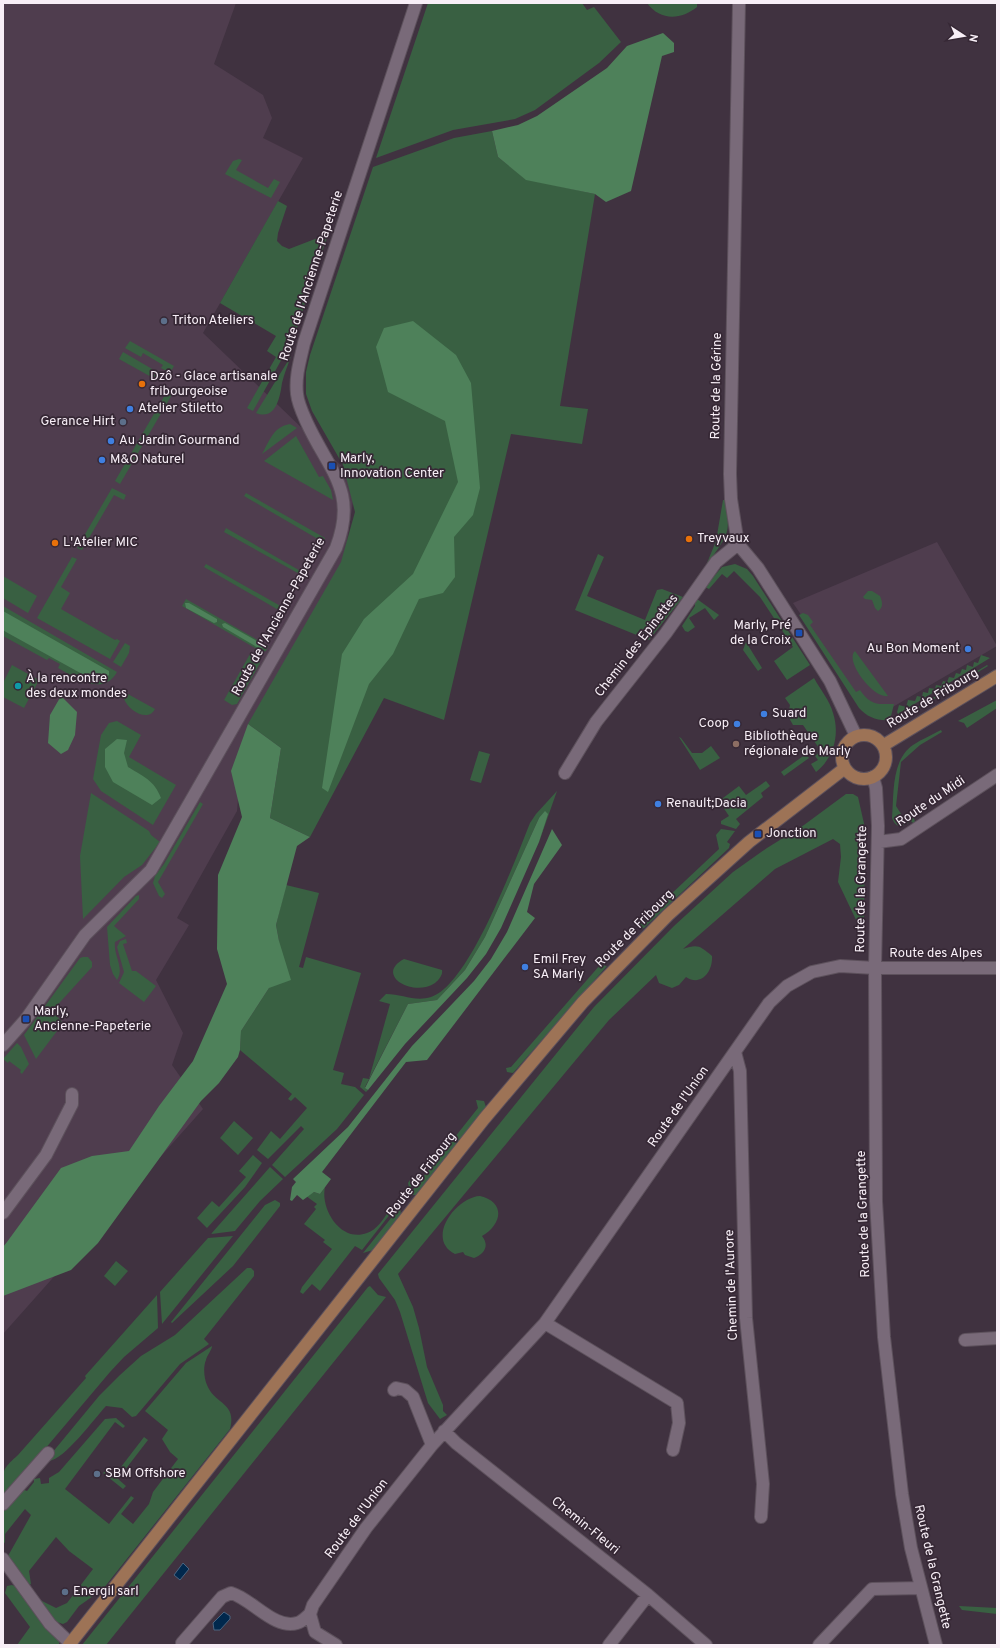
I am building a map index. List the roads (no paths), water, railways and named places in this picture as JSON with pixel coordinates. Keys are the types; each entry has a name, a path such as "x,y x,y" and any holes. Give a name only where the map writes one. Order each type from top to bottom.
{"main road":[{"name":"Route de Fribourg","path":"884,745 997,676"},
{"name":"Route de Fribourg","path":"856,736 872,736 884,745 886,751 886,764 879,774 873,777"},
{"path":"856,736 845,746 842,754 845,768 854,777 867,779 873,777"},
{"name":"Route de Fribourg","path":"69,1644 479,1125 583,1002 668,915 749,842 845,768"}],"street":[{"name":"Route de l'Ancienne-Papeterie","path":"3,1045 7,1032 26,1019 85,935 151,870 330,560 340,538 344,506 342,489 338,478 311,431 302,411 297,396 296,373 304,343 416,3"},
{"name":"Route de la Gérine","path":"738,544 731,499 730,474 739,3"},
{"path":"738,544 758,568 830,681 856,736"},
{"name":"Chemin des Epinettes","path":"565,772 596,722 666,633 716,562 738,544"},
{"name":"Route du Midi","path":"878,842 901,839 997,775"},
{"name":"Route de la Grangette","path":"873,777 876,788 878,842 875,968 876,1201 884,1337 902,1494 911,1548 936,1645"},
{"name":"Route de l'Union","path":"310,1614 313,1605 366,1528 432,1444 545,1323 769,1003 787,986 812,972 840,966 875,968"},
{"name":"Route des Alpes","path":"875,968 997,968"},
{"name":"Chemin de l'Aurore","path":"735,1052 740,1071 746,1318 763,1484 761,1517"},
{"path":"3,1213 46,1155 72,1104 72,1094"},
{"path":"545,1323 677,1403 679,1423 673,1450"},
{"path":"965,1340 997,1338"},
{"path":"394,1390 396,1388 405,1390 413,1397 432,1444"},
{"name":"Chemin-Fleuri","path":"444,1431 456,1443 648,1595 706,1645"},
{"path":"3,1504 48,1453"},
{"path":"3,1559 50,1624 69,1644"},
{"path":"818,1645 872,1589 921,1588"},
{"path":"182,1642 222,1597 231,1593 241,1596 284,1624 298,1623 310,1614 315,1632 336,1645"},
{"path":"609,1645 648,1595"}],"water":[{"path":"183,1563 189,1569 180,1580 174,1575"},
{"path":"224,1612 230,1616 230,1619 220,1630 214,1630 213,1623"}],"place":[{"name":"Triton Ateliers","path":"164,321"},
{"name":"Dzô - Glace artisanale fribourgeoise","path":"142,384"},
{"name":"Atelier Stiletto","path":"130,409"},
{"name":"Gerance Hirt","path":"123,422"},
{"name":"Au Jardin Gourmand","path":"111,441"},
{"name":"M&O Naturel","path":"102,460"},
{"name":"Marly, Innovation Center","path":"332,466"},
{"name":"Treyvaux","path":"689,539"},
{"name":"L'Atelier MIC","path":"55,543"},
{"name":"Marly, Pré de la Croix","path":"799,633"},
{"name":"Au Bon Moment","path":"968,649"},
{"name":"À la rencontre des deux mondes","path":"18,686"},
{"name":"Suard","path":"764,714"},
{"name":"Coop","path":"737,724"},
{"name":"Bibliothèque régionale de Marly","path":"736,744"},
{"name":"Renault;Dacia","path":"658,804"},
{"name":"Jonction","path":"758,834"},
{"name":"Emil Frey SA Marly","path":"525,967"},
{"name":"Marly, Ancienne-Papeterie","path":"26,1019"},
{"name":"SBM Offshore","path":"97,1474"},
{"name":"Energil sarl","path":"65,1592"}]}
